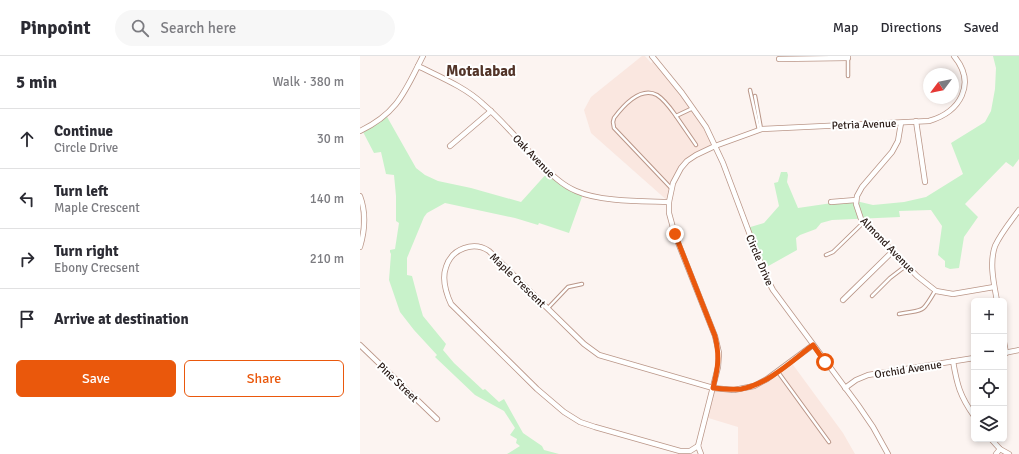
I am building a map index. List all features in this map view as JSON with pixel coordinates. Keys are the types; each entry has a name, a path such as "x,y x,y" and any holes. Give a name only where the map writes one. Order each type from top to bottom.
{"street":[{"path":"360,131 380,120 397,104 423,56"},
{"name":"Circle Drive","path":"652,56 706,127 715,146 765,275 773,290 873,427 888,454"},
{"name":"Petria Avenue","path":"698,446 718,367 718,347 673,230 669,213 669,202 671,189 677,174 687,161 696,155 760,129 916,122 929,121 944,116 956,106 964,90 965,80 960,63 954,56"},
{"path":"779,59 848,57"},
{"name":"Oak Avenue","path":"418,66 468,92 491,111 547,170 566,186 576,191 605,198 669,202"},
{"path":"450,146 491,111"},
{"path":"916,122 926,182"},
{"path":"832,202 856,200 862,187 892,152 898,141 901,123"},
{"path":"360,196 364,216 360,247"},
{"name":"Almond Avenue","path":"856,200 858,215 864,222 917,276 936,291"},
{"path":"996,298 992,263 996,246 1006,228 1019,210"},
{"name":"Maple Crescent","path":"698,446 690,451 680,451 595,427 573,419 537,389 451,304 446,290 445,274 446,267 452,256 459,250 467,247 483,247 505,266 584,344 599,356 713,388 725,390 743,389 754,386 767,379 813,345"},
{"path":"843,300 893,251"},
{"path":"936,291 953,294 994,287"},
{"name":"Pine Street","path":"360,345 437,419"},
{"path":"1007,353 1019,350"},
{"name":"Orchid Avenue","path":"845,388 856,380 868,375 971,358"},
{"path":"953,361 957,385 966,405 971,412"},
{"path":"994,442 1002,451 1009,454"},
{"path":"698,446 701,454"},
{"path":"996,454 1002,451"}],"lane":[{"path":"848,57 848,76"},
{"path":"750,90 760,129"},
{"path":"671,189 614,128 614,118 622,108 639,95 647,92 657,95 676,116 696,145"},
{"path":"755,96 760,129"},
{"path":"676,116 693,108"},
{"path":"826,255 836,249 864,222"},
{"path":"872,296 890,278 907,265"},
{"path":"548,309 568,287 582,284"},
{"path":"899,314 918,312 922,310 936,291"},
{"path":"777,372 828,442"}],"shaded area":[{"path":"642,56 645,56 651,63 656,60 682,92 716,146 688,162 677,175 669,202 591,133 584,110 591,97"},
{"path":"791,362 843,433 855,454 738,454 738,427 705,417 714,387 725,389 754,386"}],"green space":[{"path":"993,56 1019,56 1019,159 1013,167 1006,162 965,204 978,217 964,237 959,268 950,269 945,267 945,261 938,255 942,226 931,210 899,211 900,217 832,220 821,223 816,229 796,238 797,250 763,269 747,228 764,223 779,206 774,183 778,182 781,172 787,172 787,182 798,208 856,201 873,205 904,202 926,197 963,174 951,143 985,122 991,111 995,89 996,68"},
{"path":"386,115 416,168 425,175 438,181 471,188 521,202 548,172 556,179 583,194 569,233 539,223 538,225 515,218 445,203 427,213 424,217 407,258 407,275 412,276 423,316 446,344 443,350 454,363 483,390 485,389 499,402 504,399 523,433 542,446 544,450 559,454 507,454 520,446 516,443 517,439 510,435 515,428 504,411 475,395 435,357 437,355 400,312 389,280 390,250 395,249 399,223 396,221 394,175 386,174 381,152 374,153 362,130"}],"district":[{"name":"Motalabad","path":"481,71"}],"route":[{"path":"675,234 718,347 719,359 713,388 734,390 754,386 767,379 813,345 825,362"}]}
